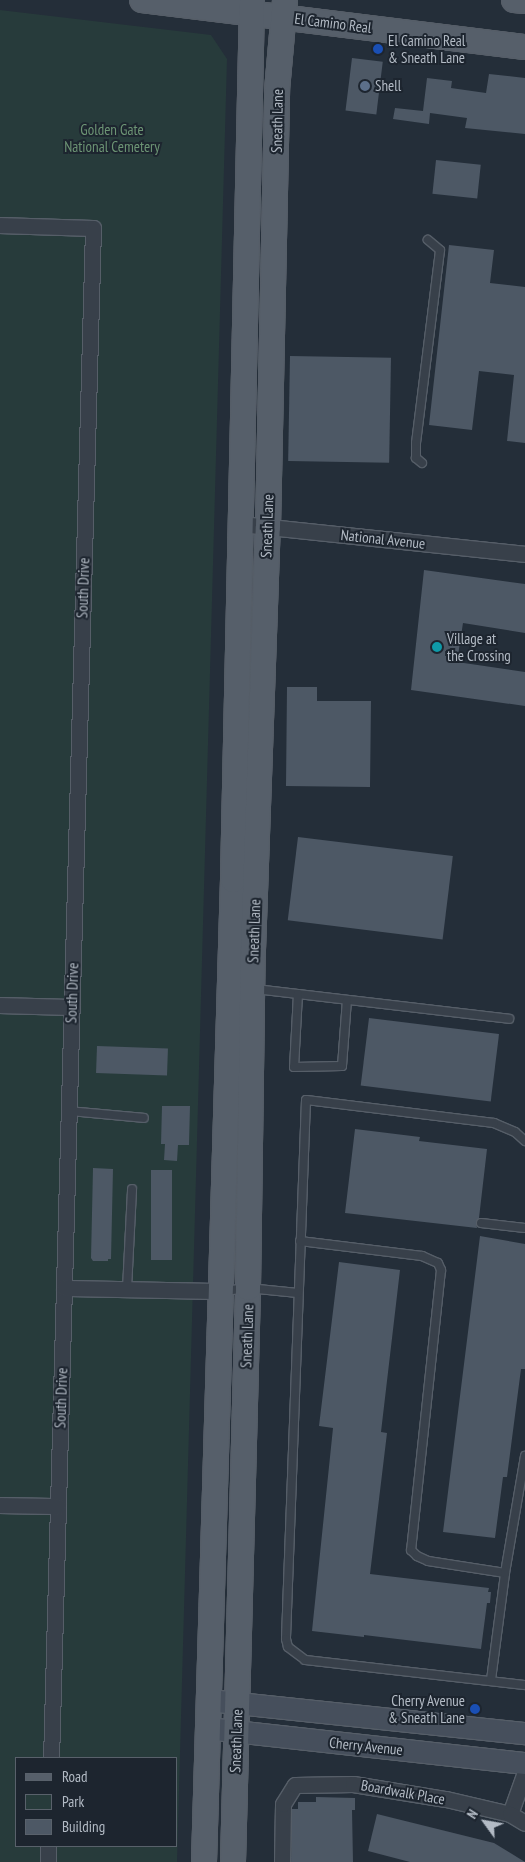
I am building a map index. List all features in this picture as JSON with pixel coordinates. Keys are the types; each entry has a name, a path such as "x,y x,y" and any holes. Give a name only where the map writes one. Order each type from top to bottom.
{"main road":[{"name":"El Camino Real","path":"142,0 284,8 525,47"},
{"path":"514,0 525,1"},
{"name":"Sneath Lane","path":"204,1862 233,880 252,7"},
{"name":"Sneath Lane","path":"233,1862 248,1288 253,988 268,527 277,90 284,8"}],"street":[{"name":"South Drive","path":"0,225 93,228 51,1757"},
{"name":"National Avenue","path":"241,524 525,554"},
{"path":"0,1005 72,1007"},
{"path":"64,1288 220,1291"},
{"path":"0,1505 58,1506"},
{"name":"Cherry Avenue","path":"209,1700 525,1733"},
{"name":"Cherry Avenue","path":"208,1728 525,1763"},
{"path":"510,1814 525,1772"},
{"name":"Boardwalk Place","path":"282,1862 283,1804 295,1785 353,1784 446,1799 510,1814 525,1823"},
{"path":"48,1847 48,1862"}],"lane":[{"path":"422,462 416,458 416,442 440,250 428,240"},
{"path":"253,988 509,1019"},
{"path":"298,994 294,1066 342,1066 347,1000"},
{"path":"524,1139 494,1122 306,1100 286,1639 288,1647 305,1660 525,1685"},
{"path":"68,1111 144,1118"},
{"path":"127,1289 132,1189"},
{"path":"481,1223 525,1228 525,1219"},
{"path":"300,1241 422,1256 438,1263 441,1270 411,1550 417,1556 428,1561 505,1573"},
{"path":"220,1291 248,1288 298,1293"},
{"path":"491,1680 505,1573 525,1456"}],"green space":[{"name":"Golden Gate National Cemetery","path":"0,10 211,35 227,59 178,1826 178,1757 15,1757 15,1847 177,1847 177,1862 0,1862"}],"building":[{"name":"Shell","path":"352,58 383,62 376,114 346,111"},
{"path":"489,74 525,78 525,134 465,128 467,118 430,113 429,124 393,119 395,108 423,111 427,78 452,81 451,88 486,93"},
{"path":"436,160 481,165 477,199 432,194"},
{"path":"449,245 494,250 490,283 525,287 525,443 507,441 514,375 479,371 472,430 429,425"},
{"path":"290,356 391,358 389,463 288,461"},
{"name":"Village at the Crossing","path":"424,570 525,584 525,633 463,623 457,662 525,672 525,706 411,690"},
{"path":"287,687 317,687 317,701 371,701 370,787 286,786"},
{"path":"298,837 453,856 443,939 288,920"},
{"path":"369,1018 499,1034 491,1101 361,1085"},
{"path":"97,1046 168,1048 167,1075 96,1073"},
{"path":"162,1106 190,1106 189,1145 178,1145 177,1161 164,1160 165,1144 161,1144"},
{"path":"355,1129 420,1137 419,1141 487,1149 479,1218 476,1222 477,1228 345,1213"},
{"path":"93,1168 113,1169 111,1259 108,1259 108,1261 93,1261 91,1258"},
{"path":"151,1170 172,1170 172,1260 151,1260"},
{"path":"480,1236 525,1244 525,1369 521,1369 507,1477 503,1477 495,1538 443,1532"},
{"path":"339,1262 400,1270 381,1432 387,1433 370,1574 489,1588 488,1592 491,1592 490,1603 487,1603 481,1649 364,1635 364,1637 312,1631 333,1428 319,1426"},
{"path":"316,1797 355,1798 355,1810 352,1810 353,1862 291,1862 292,1809 298,1809 298,1802 316,1802"},
{"path":"377,1814 494,1843 525,1862 410,1862 368,1851"}],"place":[{"name":"El Camino Real & Sneath Lane","path":"378,49"},
{"name":"Shell","path":"365,86"},
{"name":"Village at the Crossing","path":"437,647"},
{"name":"Cherry Avenue & Sneath Lane","path":"475,1709"}]}
